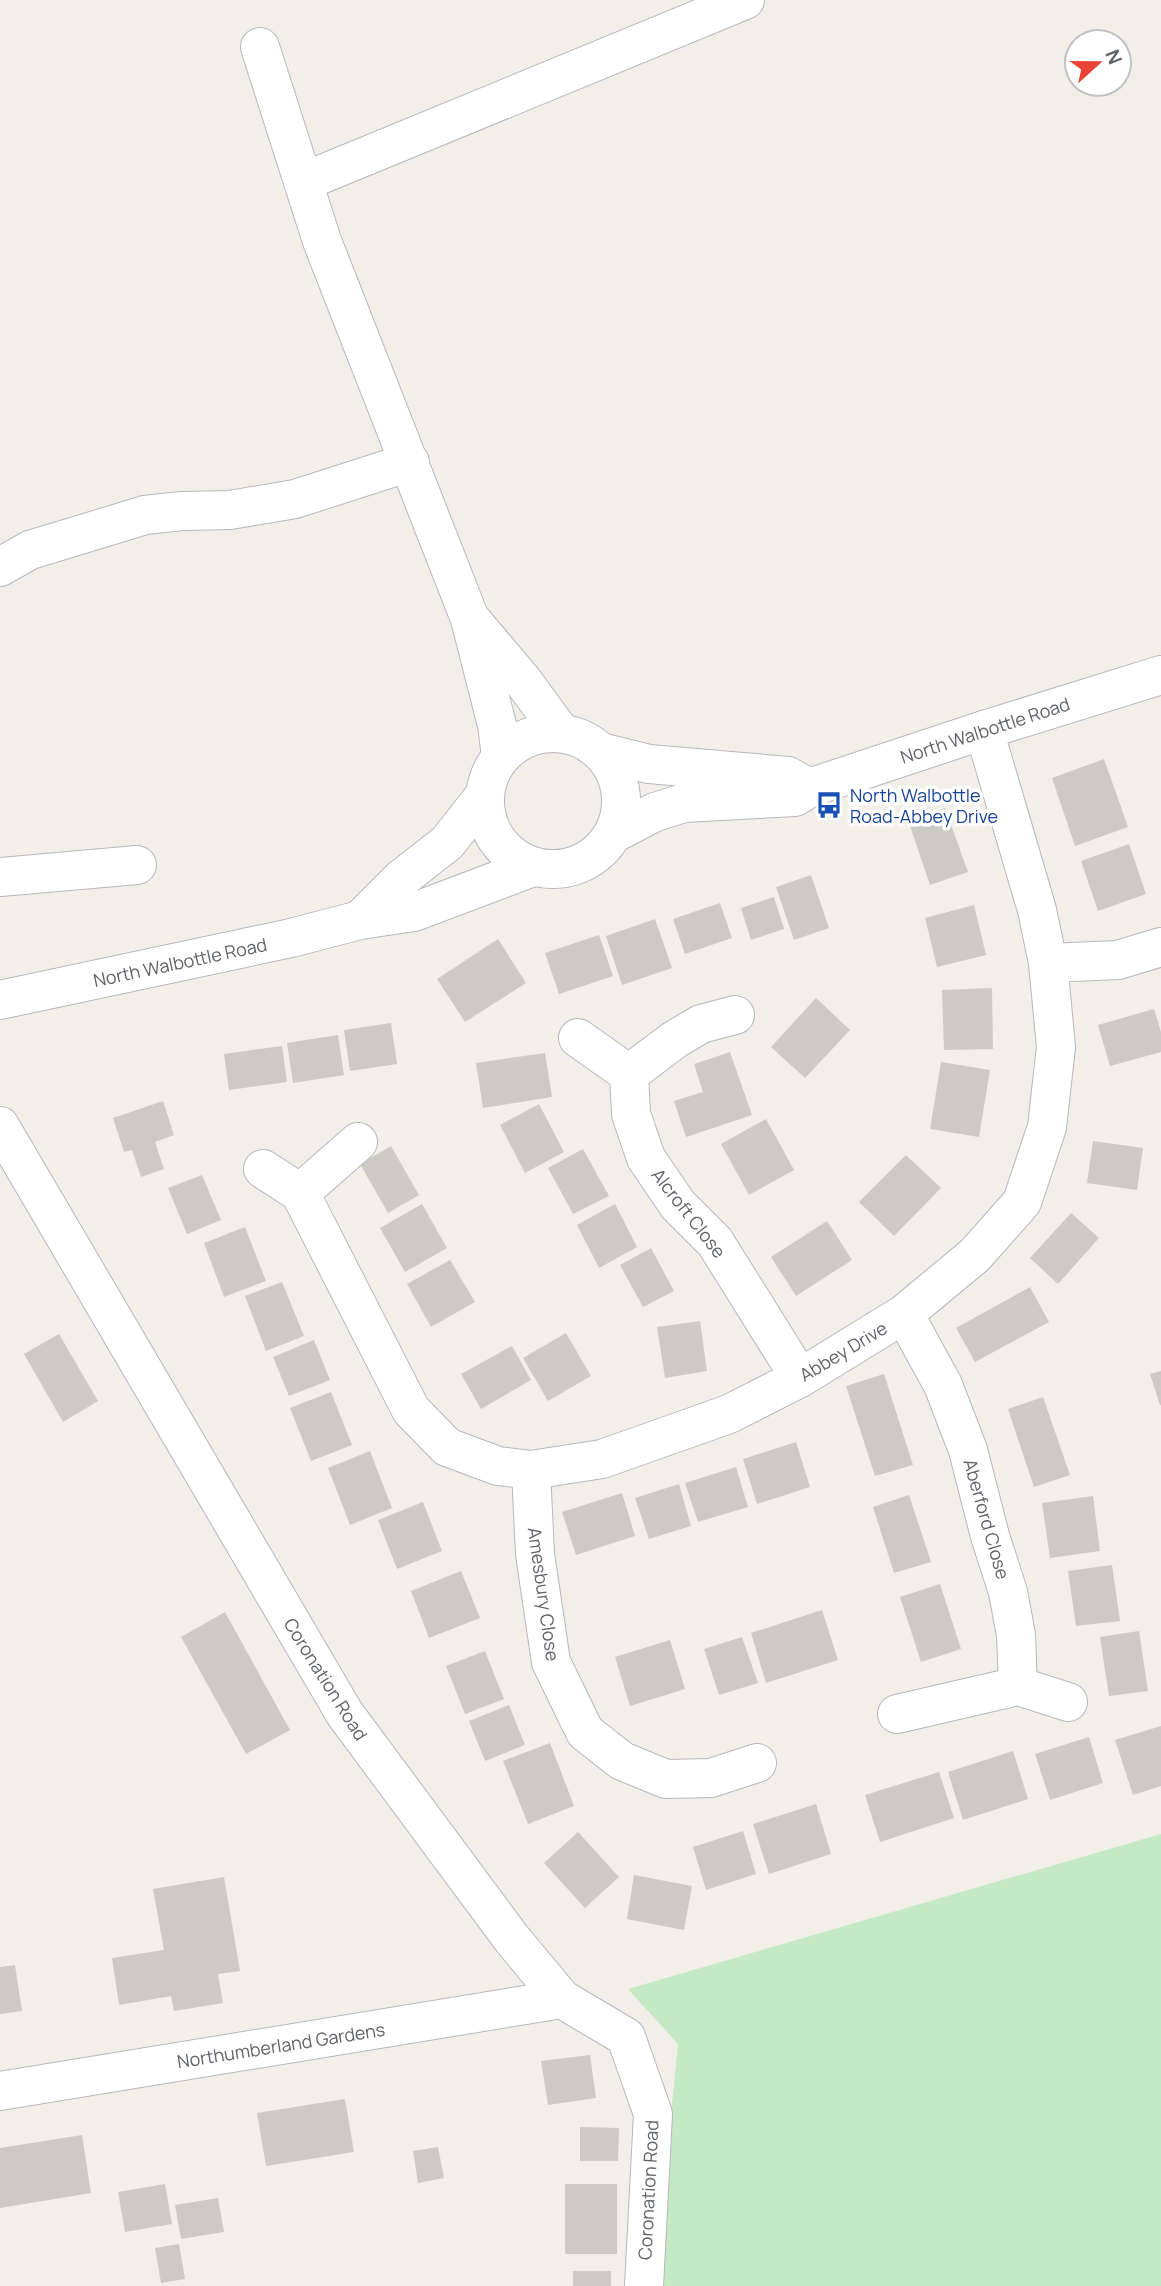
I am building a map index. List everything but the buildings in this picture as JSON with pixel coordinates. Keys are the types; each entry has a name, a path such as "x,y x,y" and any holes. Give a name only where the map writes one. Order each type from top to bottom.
{"street":[{"path":"303,182 746,0"},
{"path":"260,47 322,241 470,619 497,725 501,756"},
{"path":"0,567 30,550 145,515 230,510 295,499 410,462"},
{"path":"470,619 523,681 561,733"},
{"name":"North Walbottle Road","path":"0,1000 291,938 360,920 415,912 533,867 556,870 579,865 598,853 613,834 655,812 684,803 795,797 809,788 1161,675"},
{"name":"Abbey Drive","path":"300,1193 411,1410 447,1447 498,1466 531,1470 602,1459 729,1415 800,1378 904,1314 975,1255 1022,1202 1047,1127 1056,1046 1048,963 1037,910 984,730"},
{"path":"533,867 512,856 496,839 486,818 484,796 489,775 501,756 518,742 539,734 561,733 582,739 600,752 613,770 621,790 620,813 613,834"},
{"path":"600,752 649,764 788,776 809,788"},
{"path":"360,920 402,878 447,843 484,796"},
{"path":"0,877 137,864"},
{"path":"1048,963 1118,960 1161,947"},
{"path":"578,1038 629,1074 674,1040 701,1024 734,1015"},
{"name":"Alcroft Close","path":"629,1074 631,1114 646,1158 678,1205 715,1242 800,1378"},
{"name":"Coronation Road","path":"0,1126 345,1714 512,1939 562,1999 625,2037 653,2114 644,2286"},
{"path":"262,1169 300,1193 359,1142"},
{"name":"Aberford Close","path":"904,1314 943,1385 968,1450 990,1536 1008,1592 1016,1635 1018,1686"},
{"name":"Amesbury Close","path":"531,1470 535,1554 551,1662 585,1732 622,1761 666,1779 711,1779 757,1763"},
{"path":"897,1714 1018,1686 1068,1702"},
{"name":"Northumberland Gardens","path":"0,2091 562,1999"}],"green space":[{"path":"1161,1834 1161,2286 654,2286 678,2044 628,1989"}],"place":[{"name":"North Walbottle Road-Abbey Drive","path":"829,805"}]}
